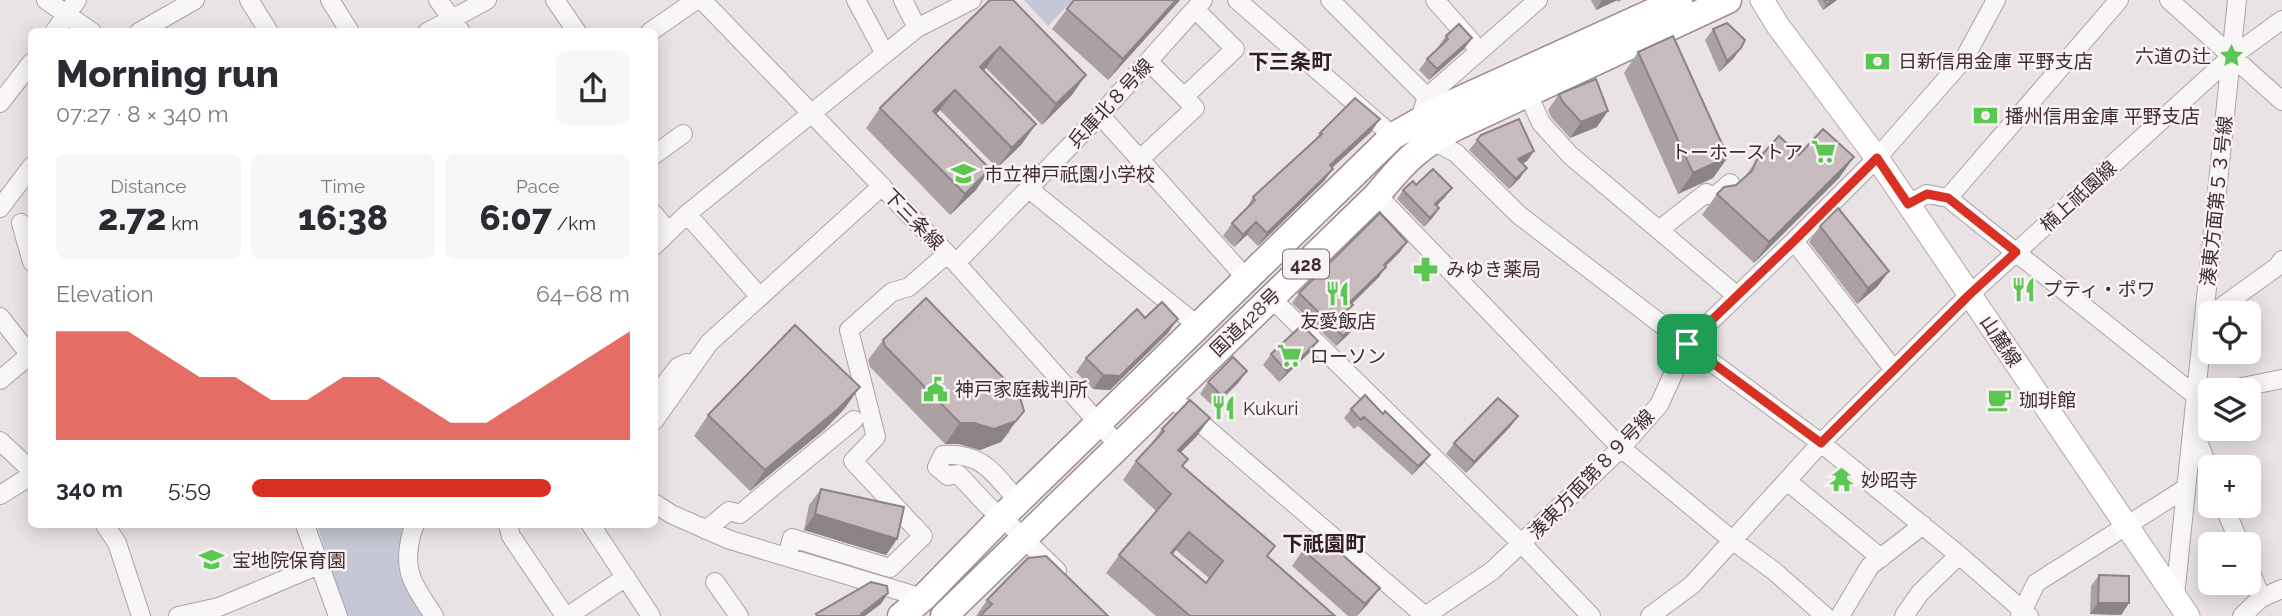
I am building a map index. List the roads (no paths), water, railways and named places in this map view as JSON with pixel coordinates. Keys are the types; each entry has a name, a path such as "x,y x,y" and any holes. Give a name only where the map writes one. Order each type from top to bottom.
{"highway":[{"name":"国道428号","path":"901,616 923,598 1098,422 1392,136 1446,106 1679,0"},
{"name":"国道428号","path":"944,616 1377,195 1405,161 1426,119 1528,94 1728,0"}],"main road":[{"name":"山麓線","path":"1762,0 1778,26 1877,158 2188,616"}],"street":[{"path":"46,0 72,7 89,28"},
{"path":"146,28 195,0"},
{"path":"249,0 266,28"},
{"path":"330,0 348,28"},
{"path":"438,0 456,25 487,0"},
{"path":"555,0 574,28"},
{"path":"656,28 696,0"},
{"name":"下三条線","path":"702,0 951,258 1118,445"},
{"path":"856,0 885,54"},
{"path":"903,0 917,28"},
{"path":"658,242 687,214 917,28 972,0"},
{"path":"1237,0 1392,136"},
{"path":"1330,0 1426,119 1456,153 1519,215 1821,443 1959,555 2023,614 2036,583 2186,488"},
{"path":"1435,0 1480,50"},
{"path":"1426,119 1480,50 1538,0"},
{"name":"湊東方面第８９号線","path":"1425,616 1492,571 1621,448 1658,405 1687,344 1877,158 1964,59 1996,0"},
{"path":"1948,198 2119,0"},
{"path":"2169,0 2282,101"},
{"path":"2231,57 2237,0"},
{"path":"1184,97 1235,49 1199,4"},
{"name":"兵庫北８号線","path":"787,557 792,538 890,568 923,536 853,461 876,437 849,330 892,292 909,287 951,258 1029,190 1199,4"},
{"path":"57,28 72,7"},
{"name":"楠上祇園線","path":"1650,616 1692,585 1821,443 1969,295 2231,57 2282,20"},
{"name":"湊東方面第５３号線","path":"2210,301 2231,57"},
{"path":"1140,159 1195,108 1148,61"},
{"path":"0,103 28,67"},
{"path":"1528,94 1541,122 1570,155 1737,296"},
{"path":"1100,115 1246,278"},
{"path":"658,152 683,134"},
{"path":"0,208 28,171"},
{"path":"1659,230 1706,193 1714,197 1730,183"},
{"path":"658,415 709,344 881,186"},
{"path":"1029,190 1197,325"},
{"path":"1908,204 1927,194 1948,198 2198,391"},
{"path":"1377,195 1621,448 1732,540 1774,571 1825,616"},
{"path":"687,214 760,297"},
{"path":"0,216 26,224"},
{"path":"658,219 668,231"},
{"path":"1794,241 1894,370"},
{"path":"2231,301 2281,266"},
{"path":"1271,298 1522,544 1591,616"},
{"path":"0,317 28,350"},
{"path":"658,393 678,368 701,355"},
{"path":"0,380 28,357"},
{"path":"2261,383 2282,379"},
{"path":"1169,396 1425,616"},
{"name":"湊東方面第５３号線","path":"2175,596 2192,427 2198,410"},
{"path":"706,530 729,511 740,514 854,419"},
{"path":"2192,427 2203,455"},
{"path":"0,441 28,469"},
{"path":"0,495 28,476"},
{"path":"1787,481 1881,558"},
{"path":"658,506 730,540 923,598"},
{"path":"1010,509 1023,538 1070,582"},
{"path":"1840,616 1870,566 1923,525"},
{"path":"106,528 117,544 141,616"},
{"path":"306,528 338,616"},
{"path":"413,528 407,558 409,575 434,616"},
{"path":"509,528 511,536 566,616 625,577"},
{"path":"593,528 651,616"},
{"path":"1904,616 1920,593 1959,555"},
{"path":"178,616 219,607 319,565"},
{"path":"715,582 739,616"},
{"path":"2242,616 2261,598 2282,589"}],"place":[{"name":"六道の辻","path":"2231,56"},
{"name":"日新信用金庫 平野支店","path":"1878,61"},
{"name":"播州信用金庫 平野支店","path":"1985,116"},
{"name":"トーホーストア","path":"1823,152"},
{"name":"市立神戸祇園小学校","path":"964,174"},
{"name":"みゆき薬局","path":"1426,269"},
{"name":"プティ・ポワ","path":"2023,289"},
{"name":"友愛飯店","path":"1338,293"},
{"name":"ローソン","path":"1290,356"},
{"name":"神戸家庭裁判所","path":"935,389"},
{"name":"珈琲館","path":"1999,400"},
{"name":"Kukuri","path":"1223,408"},
{"name":"妙昭寺","path":"1841,480"},
{"name":"宝地院保育園","path":"212,560"}],"district":[{"name":"下三条町","path":"1290,61"},
{"name":"下祇園町","path":"1324,543"}]}
